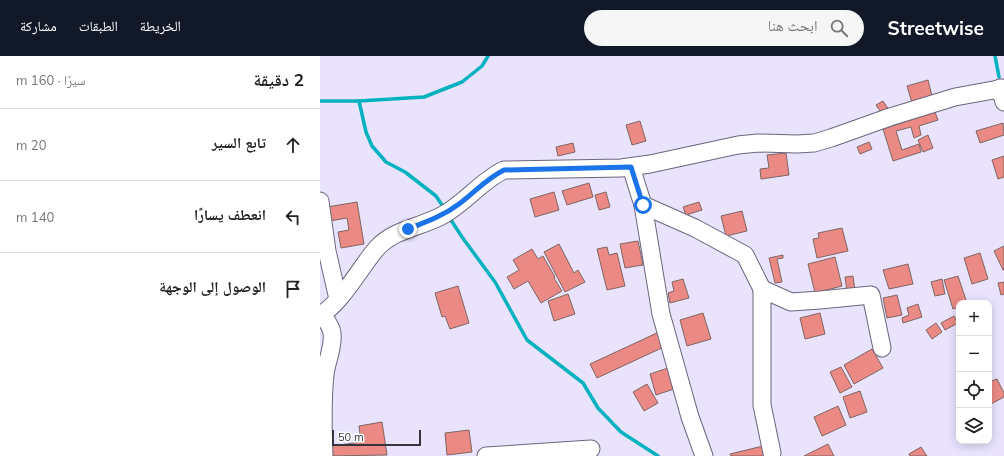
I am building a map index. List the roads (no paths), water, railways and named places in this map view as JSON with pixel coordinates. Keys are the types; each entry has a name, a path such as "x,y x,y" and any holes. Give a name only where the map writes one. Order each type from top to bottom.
{"street":[{"path":"324,456 324,375 331,349 333,334 331,326 321,315 338,299 378,247 394,235 442,216 459,204 491,176 504,170 631,167 738,145 758,143 814,143 955,97 1003,93"},
{"path":"631,167 643,205 661,314 690,417 704,456"},
{"path":"320,201 338,299"},
{"path":"643,205 695,228 745,255 762,289 762,405 772,453"},
{"path":"762,289 791,302 870,295 882,348"},
{"path":"486,456 528,455 592,449"}],"waterway":[{"path":"320,101 359,101 424,97 462,82 482,66 488,56"},
{"path":"995,56 999,77"},
{"path":"359,101 366,132 372,146 386,162 405,172 436,196 444,208"},
{"path":"449,217 495,282 527,340 583,383 598,408 621,432 658,456"}]}
